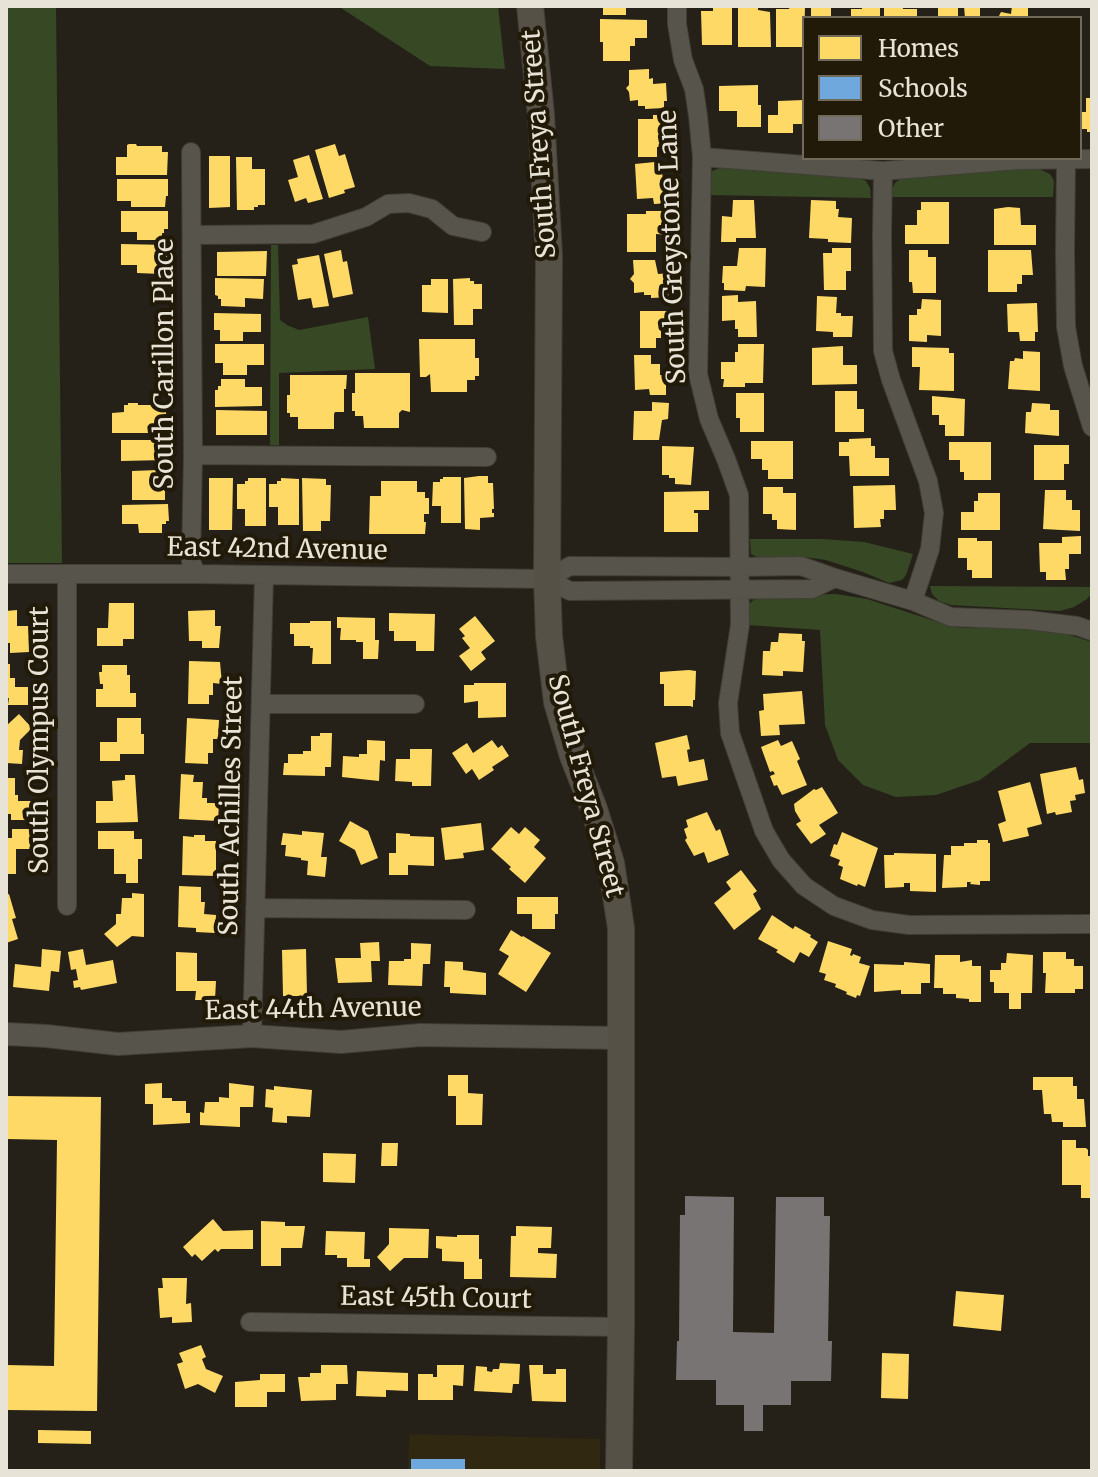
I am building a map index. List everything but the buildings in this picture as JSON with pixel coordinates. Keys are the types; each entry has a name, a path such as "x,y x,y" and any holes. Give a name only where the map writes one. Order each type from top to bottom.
{"main road":[{"name":"South Freya Street","path":"530,6 541,115 549,256 549,636 557,702 611,863 621,928 619,1471"}],"street":[{"name":"South Greystone Lane","path":"677,6 683,60 694,89 702,157 698,374 709,419 739,495 740,625 728,703 730,733 764,831 781,860 804,886 834,906 872,920 909,925 1092,924"},
{"name":"South Carillon Place","path":"191,152 191,561 196,574"},
{"path":"702,157 883,171 1018,160 1066,160 1066,327 1073,366 1092,427"},
{"path":"883,171 883,351 928,481 934,513 930,549 913,601"},
{"path":"192,235 313,234 366,217 388,204 409,203 432,209 453,226 482,232"},
{"path":"193,455 487,457"},
{"path":"547,579 570,566 801,566 913,601 951,617 1028,620 1085,629 1092,613"},
{"name":"East 42nd Avenue","path":"6,574 547,579"},
{"name":"South Olympus Court","path":"67,574 67,906"},
{"name":"South Achilles Street","path":"252,1036 264,576"},
{"path":"547,579 570,591 740,591 812,589 835,578"},
{"path":"261,704 415,704"},
{"path":"255,908 466,910"},
{"name":"East 44th Avenue","path":"6,1034 118,1044 252,1036 341,1042 420,1035 622,1038"},
{"name":"East 45th Court","path":"250,1322 621,1327"}],"shaded area":[{"path":"409,1434 600,1439 600,1471 408,1471"}],"green space":[{"path":"6,6 56,6 62,563 6,563"},
{"path":"338,6 498,6 505,69 430,66"},
{"path":"728,167 858,178 866,181 871,198 708,195 707,179 712,171"},
{"path":"1037,168 1050,174 1054,181 1053,197 892,197 892,189 900,179"},
{"path":"271,245 278,245 280,320 299,330 368,317 375,369 279,373 279,445 270,445"},
{"path":"750,539 864,542 913,554 902,580 889,583 826,560 757,557 751,554"},
{"path":"930,586 1092,587 1092,593 1074,607 1060,611 951,605 939,601 932,594"},
{"path":"836,594 867,599 963,628 1025,627 1092,642 1092,743 1030,743 980,780 936,795 896,797 863,785 838,760 825,725 820,630 747,625 748,607 759,596"}]}
